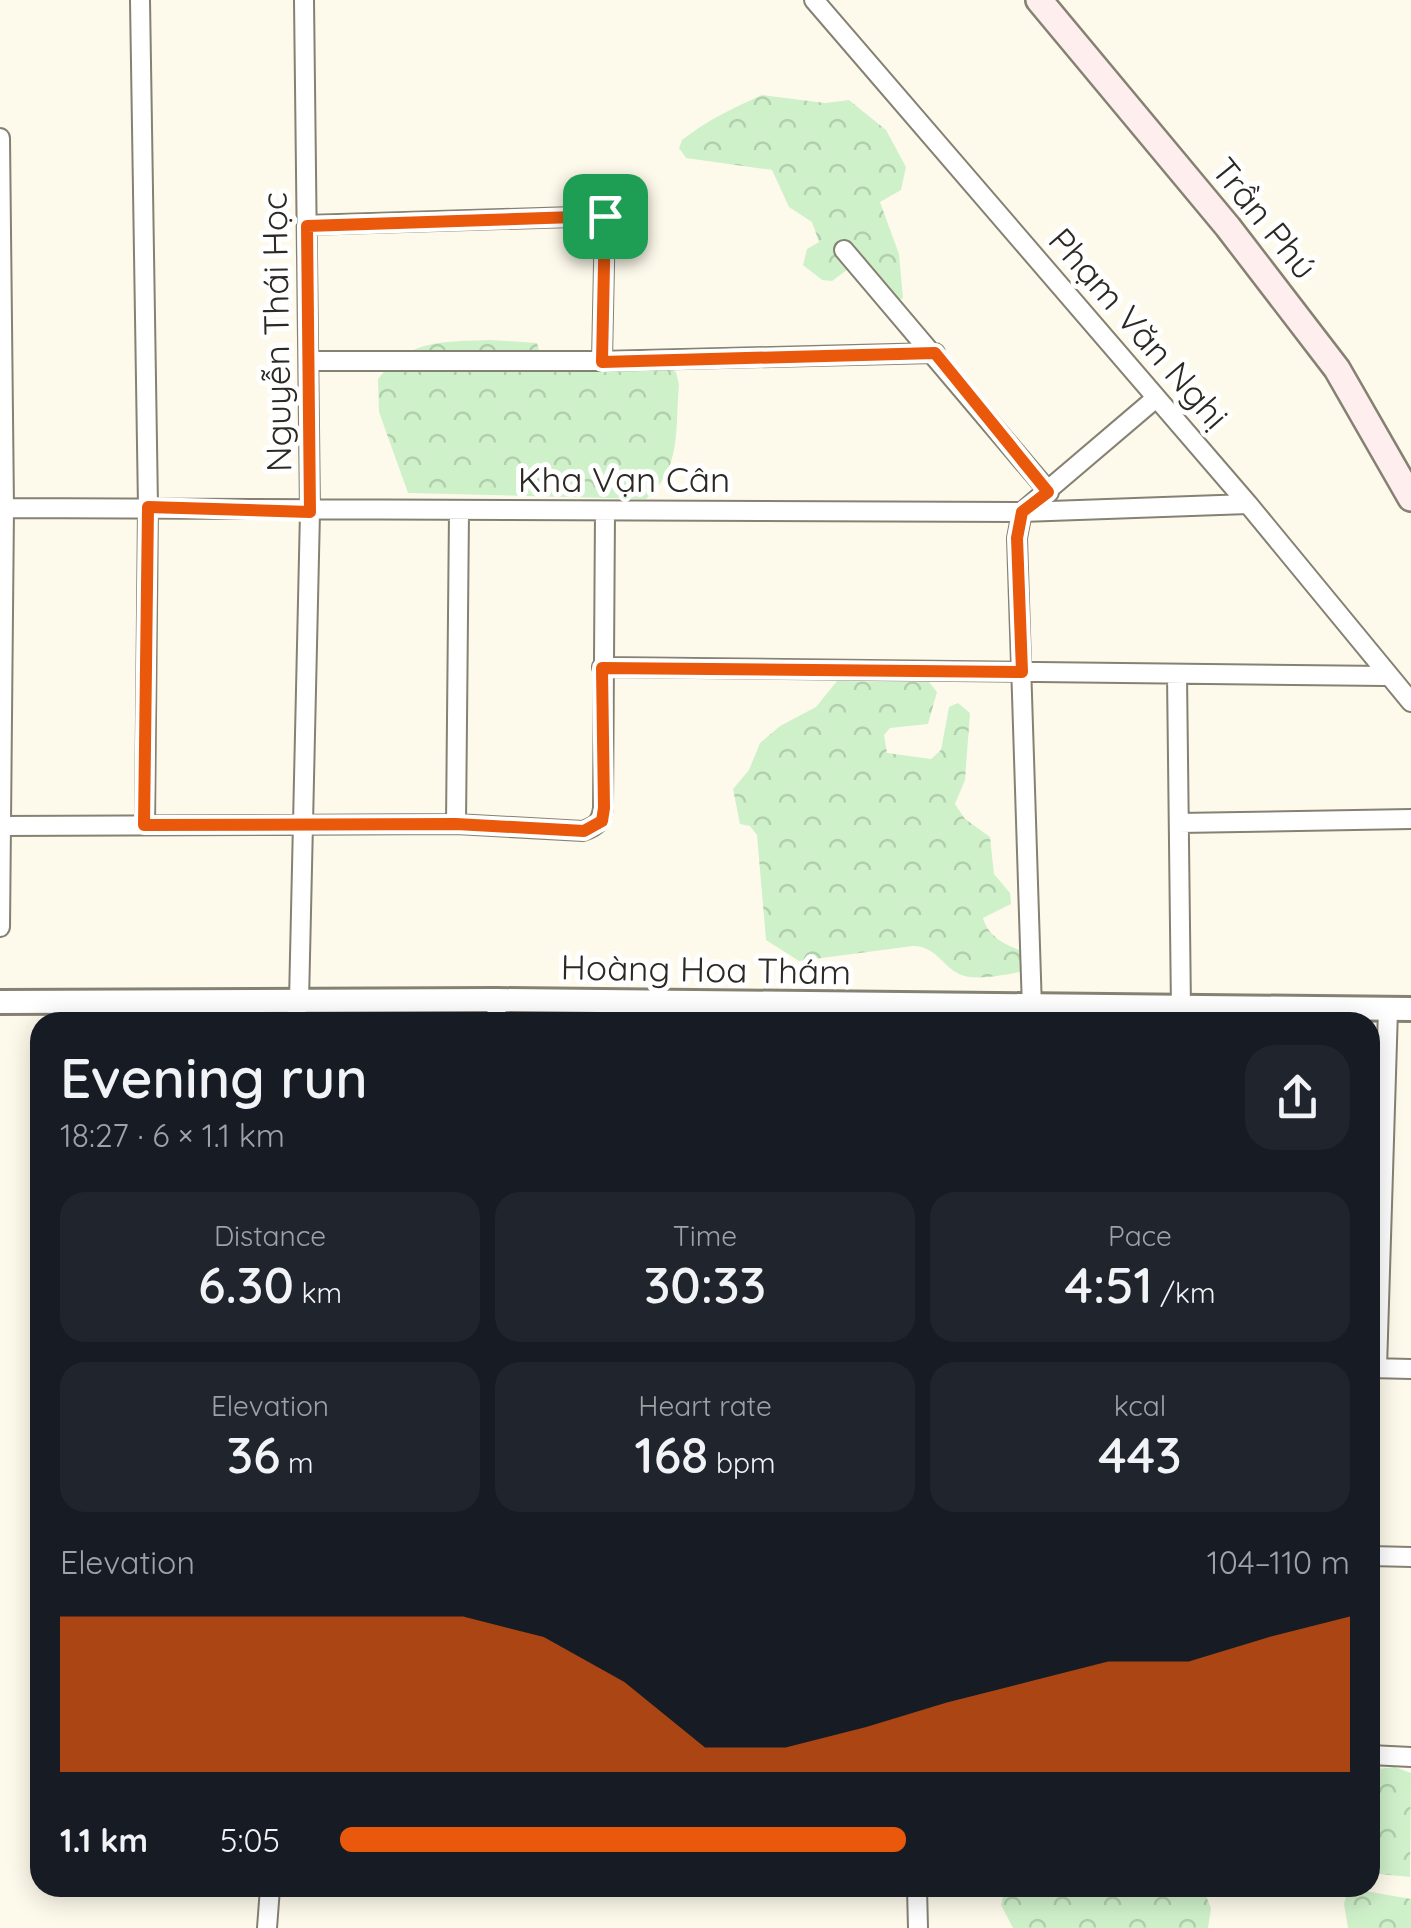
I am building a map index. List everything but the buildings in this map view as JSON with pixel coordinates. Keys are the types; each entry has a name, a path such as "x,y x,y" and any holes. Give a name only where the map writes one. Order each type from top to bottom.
{"main road":[{"name":"Trần Phú","path":"1039,0 1293,310 1337,369 1411,498"}],"street":[{"path":"140,0 148,507 144,825"},
{"name":"Nguyễn Thái Học","path":"296,1012 310,512 304,0"},
{"name":"Phạm Văn Nghị","path":"814,0 1248,504 1411,702"},
{"path":"0,138 0,926"},
{"path":"307,226 605,216 602,362"},
{"path":"844,250 935,353 1048,492"},
{"path":"309,361 602,362 935,353"},
{"path":"1032,1008 1017,538 1022,512 1156,398"},
{"name":"Kha Vạn Cân","path":"2,508 1022,512 1248,504"},
{"path":"456,824 459,512"},
{"path":"1,826 456,824 584,831 602,821 604,808 605,512"},
{"path":"602,668 1386,676"},
{"path":"1177,675 1181,1009"},
{"path":"1179,823 1411,818"},
{"name":"Hoàng Hoa Thám","path":"0,1002 296,1012 497,1012"},
{"name":"Hoàng Hoa Thám","path":"965,1012 1032,1008 1400,1009"},
{"path":"1380,1182 1400,1009"},
{"path":"1380,1368 1411,1369"},
{"path":"1380,1556 1411,1557"},
{"path":"1380,1755 1411,1757"},
{"path":"267,1928 269,1897"},
{"path":"917,1897 918,1928"}],"green space":[{"path":"762,95 825,103 849,100 886,130 906,167 901,190 880,202 899,254 903,298 885,309 847,270 832,281 822,280 803,265 807,249 819,242 812,222 789,207 772,170 686,158 679,148 682,140 701,127"},
{"path":"442,342 537,343 545,371 663,365 676,372 679,385 674,447 658,487 646,499 408,493 379,412 378,379 415,349"},
{"path":"837,681 929,682 937,692 928,724 890,728 884,735 887,753 931,759 941,750 949,707 958,703 970,713 965,780 955,804 965,819 990,837 994,874 1010,893 1011,904 983,918 997,938 1036,956 1039,967 999,976 967,976 953,970 928,949 913,946 799,961 766,940 757,835 750,826 740,824 733,789 749,770 760,743 780,726 816,707"},
{"path":"1395,1767 1411,1773 1410,1877 1380,1874 1380,1769"},
{"path":"1380,1894 1411,1899 1411,1928 1348,1928 1346,1897 1380,1897"},
{"path":"1003,1897 1206,1897 1211,1908 1208,1928 1013,1928 1001,1905"}],"route":[{"path":"605,216 602,362 935,353 1048,492 1022,512 1017,538 1022,672 602,668 604,808 602,821 584,831 456,824 144,825 148,507 310,512 307,226 605,216"}]}
